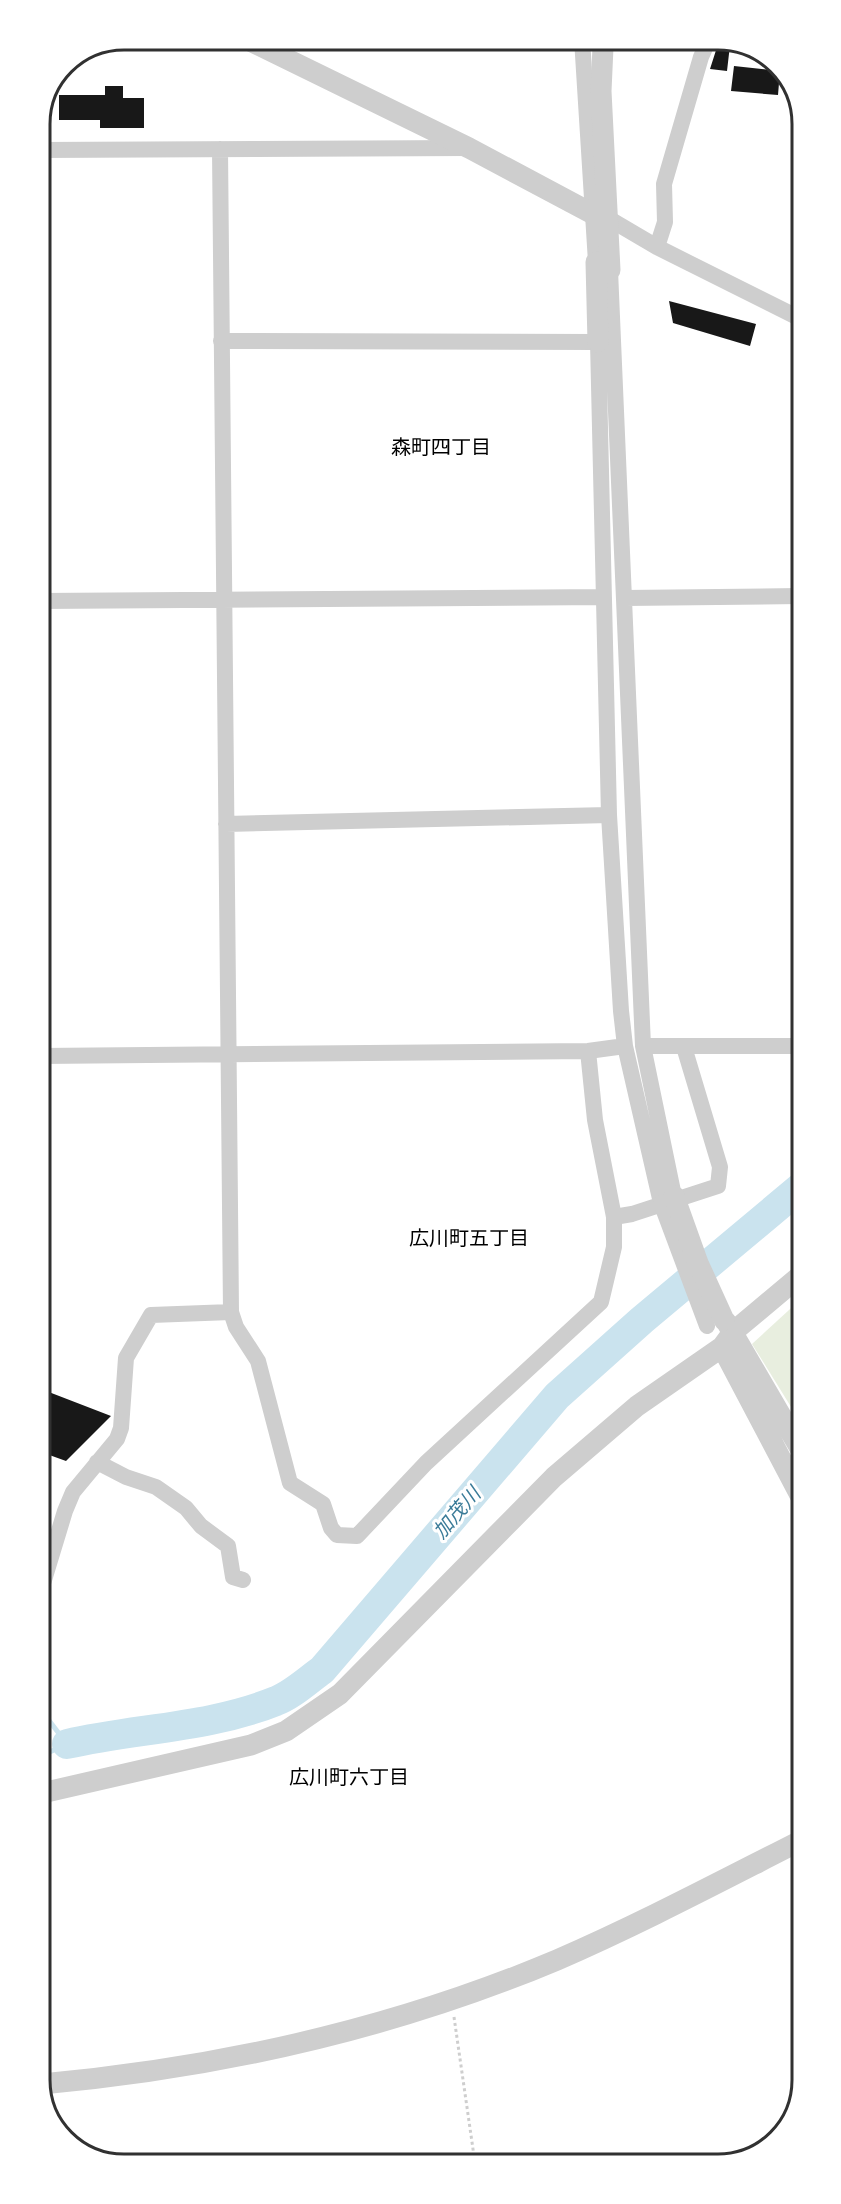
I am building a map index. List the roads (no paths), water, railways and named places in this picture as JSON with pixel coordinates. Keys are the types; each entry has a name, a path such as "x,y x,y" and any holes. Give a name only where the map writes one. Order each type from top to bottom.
{"street":[{"path":"269,50 469,148 657,247 792,314"},
{"path":"583,50 603,266 625,598 643,1046 668,1200"},
{"path":"599,216 603,50"},
{"path":"657,247 665,222 664,184 704,50"},
{"path":"50,150 469,148"},
{"path":"220,149 231,1312 236,1327 258,1361 290,1483 323,1504 331,1527 337,1535 357,1536 426,1463 601,1302 614,1247 614,1217 596,1120 588,1051"},
{"path":"603,266 598,342 609,815 625,1047 668,1200 698,1263 722,1331 792,1478"},
{"path":"221,341 598,342"},
{"path":"625,598 792,596"},
{"path":"50,601 603,597"},
{"path":"226,824 609,815"},
{"path":"643,1046 792,1046"},
{"path":"50,1056 588,1051 625,1047"},
{"path":"614,1217 717,1186 720,1167 684,1047"},
{"path":"50,1791 251,1745 286,1731 340,1695 554,1477 722,1331 792,1281"},
{"path":"50,1560 73,1492 117,1439 122,1428 126,1358 151,1315 231,1312"},
{"path":"722,1331 792,1436"},
{"path":"97,1462 126,1477 156,1487 186,1508 201,1526 228,1546 233,1577 243,1580"},
{"path":"50,2083 196,2065 330,2037 451,2000 557,1959 792,1845"}],"waterway":[{"name":"加茂川","path":"67,1744 225,1717 276,1701 300,1687 322,1670 557,1396 642,1320 792,1195"},
{"path":"50,1722 67,1744 50,1752"}],"district":[{"name":"森町四丁目","path":"441,447"},
{"name":"広川町五丁目","path":"469,1238"},
{"name":"広川町六丁目","path":"349,1777"}]}
